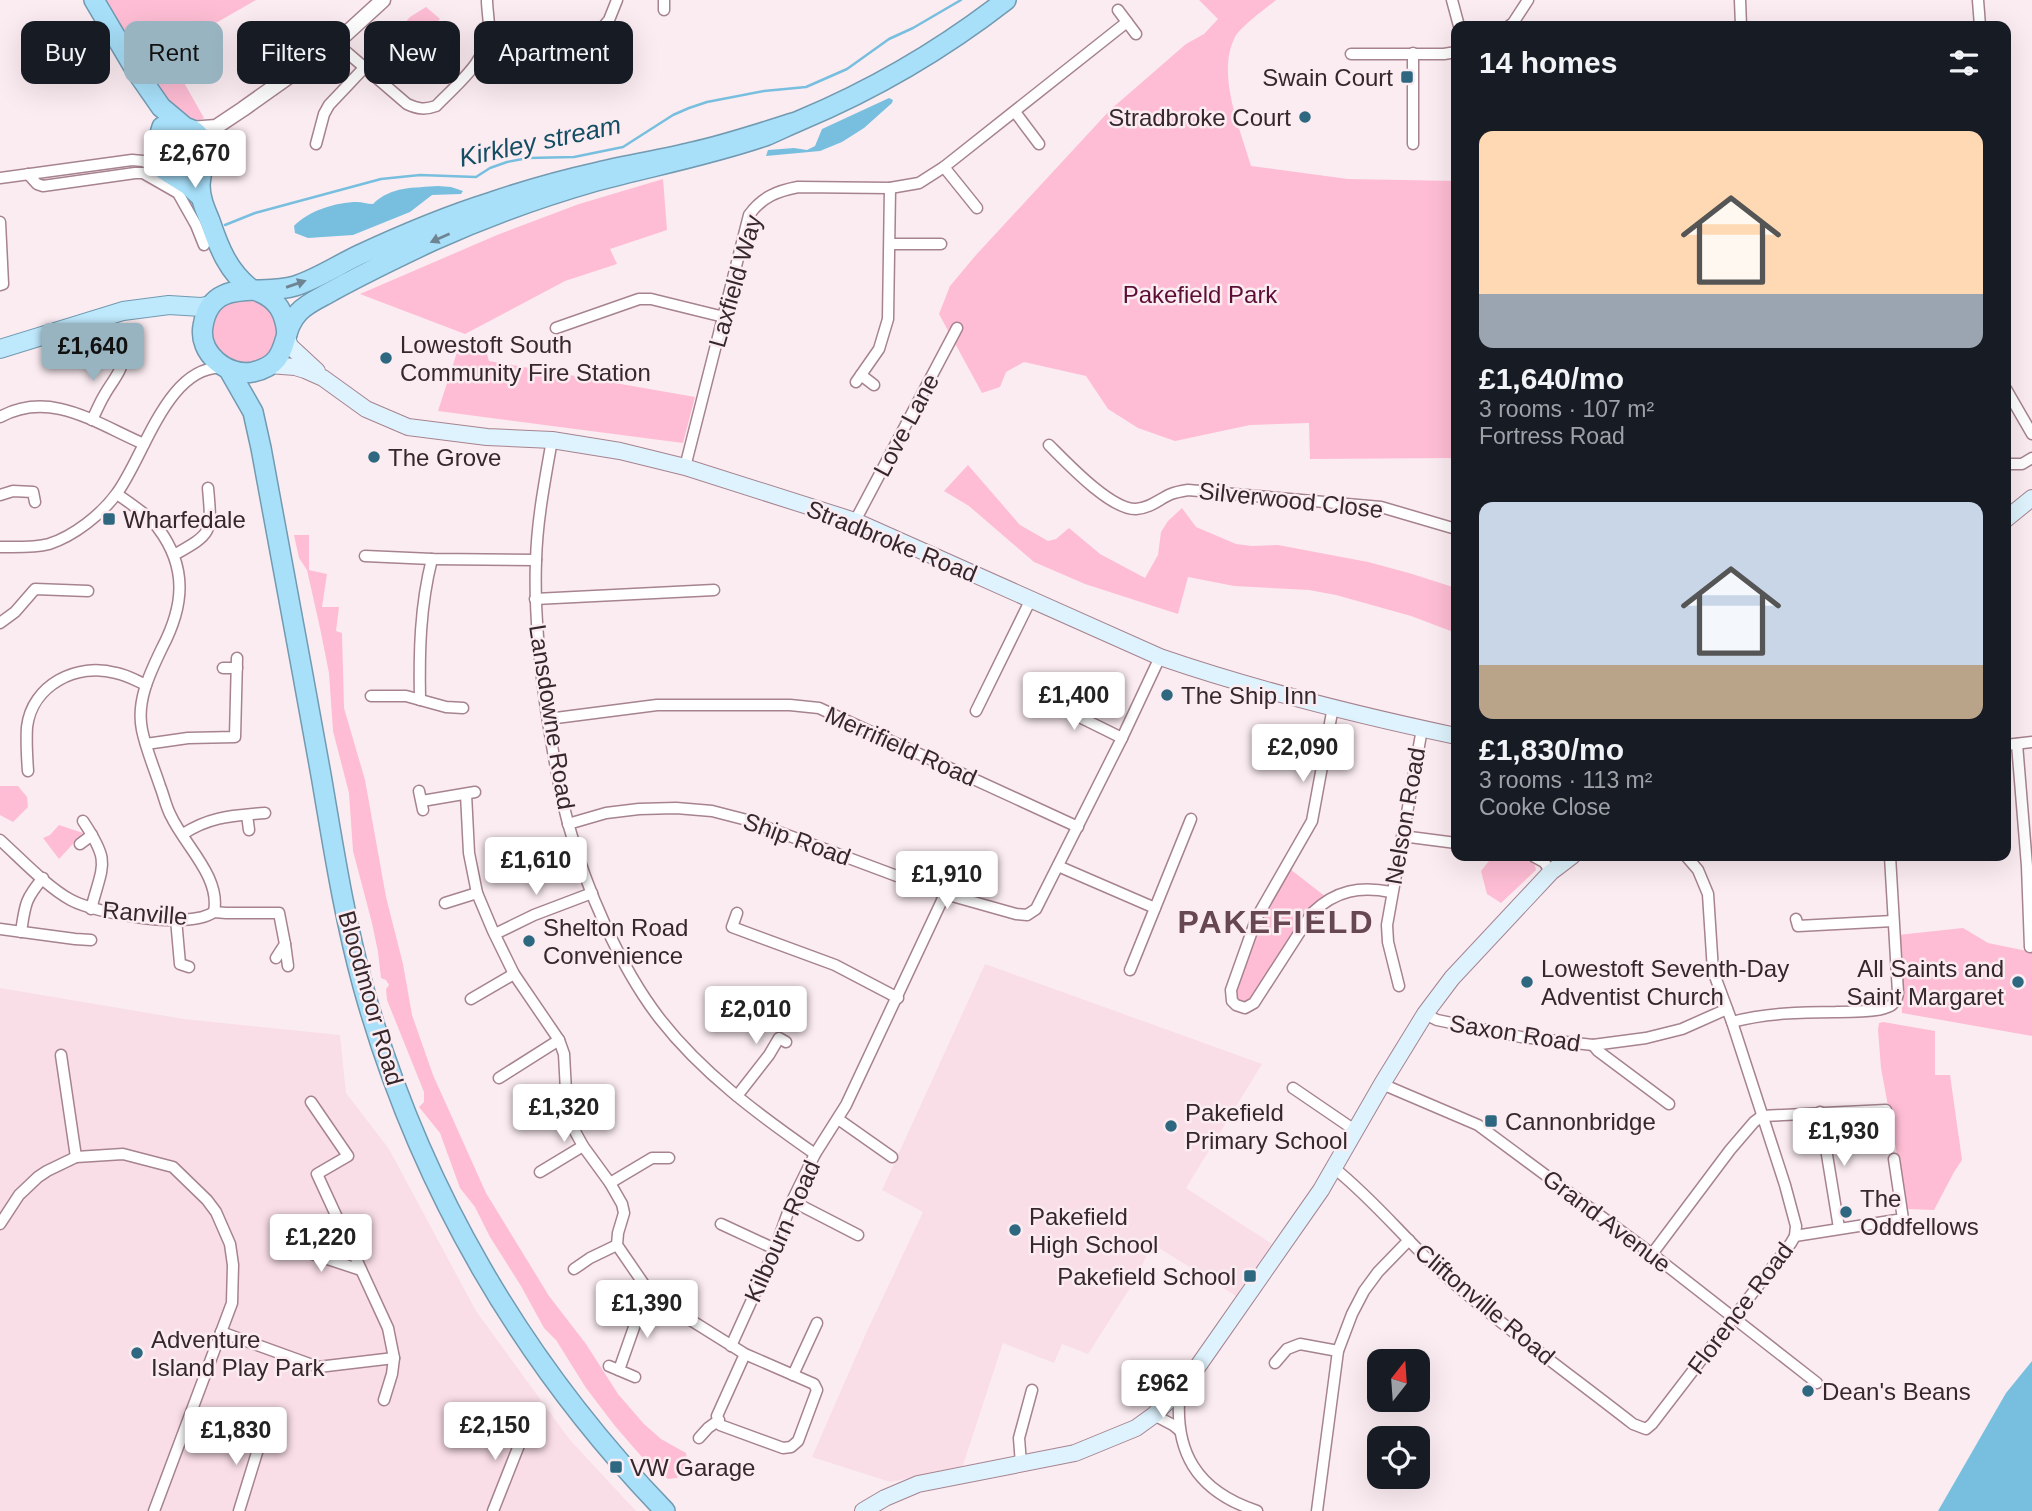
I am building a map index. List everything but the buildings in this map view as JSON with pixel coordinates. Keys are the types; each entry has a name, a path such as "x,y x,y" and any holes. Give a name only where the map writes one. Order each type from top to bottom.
{"highway":[{"path":"94,0 161,107 201,139 201,197 223,258 238,278 253,290 268,295 281,309 287,336"},
{"path":"253,412 257,379 281,353 299,311 355,278 478,221 562,191 737,145 769,134 874,87 970,28 1006,0"},
{"path":"161,107 163,125 156,158 169,173 201,197"},
{"path":"213,303 231,291 271,290 296,285 379,246 492,201 597,172 693,152 799,121"},
{"path":"158,141 171,128 188,128"},
{"path":"169,173 190,174 203,158"},
{"path":"223,258 223,282 202,326 204,342 212,358 227,369 249,373 267,366"},
{"path":"227,369 253,412"},
{"name":"Bloodmoor Road","path":"253,412 342,891 363,986 397,1092 444,1199 492,1288 524,1338 577,1409 665,1511"}],"main road":[{"path":"0,349 123,311 169,305 201,307 213,303"},
{"path":"169,305 192,323 204,342"},
{"name":"Stradbroke Road","path":"287,336 290,346 323,378 366,409 408,427 552,440 621,451 685,467 855,521 1160,657 1198,671 1451,735"},
{"name":"Stradbroke Road","path":"267,366 296,366 323,378"},
{"path":"2011,515 2032,498"},
{"path":"863,1511 918,1484 1075,1453 1136,1428 1154,1415 1180,1389 1252,1291 1334,1168 1425,1014 1452,978 1550,872 1565,861"}],"street":[{"path":"350,30 383,0"},
{"path":"460,80 481,58 487,44 487,0"},
{"path":"608,21 617,0"},
{"path":"1452,0 1458,21"},
{"path":"1514,21 1528,0"},
{"path":"1740,0 1741,21"},
{"path":"1978,0 1980,21"},
{"path":"1118,10 1136,34"},
{"name":"Laxfield Way","path":"685,467 750,215 758,203 783,190 798,187 890,188 919,183 944,167 1127,22"},
{"path":"1357,58 1451,52"},
{"path":"1413,53 1407,131 1413,144"},
{"path":"314,137 328,104 364,68 350,56"},
{"path":"203,158 216,127 277,84"},
{"path":"383,84 407,104 426,110 436,106 457,84"},
{"path":"1015,112 1039,144"},
{"path":"188,128 216,127"},
{"path":"0,178 132,160 158,141"},
{"path":"132,160 152,164 169,173"},
{"path":"944,167 977,208"},
{"path":"28,174 37,184 43,186 143,173 178,194 204,245"},
{"path":"874,386 859,379 879,349 888,319 890,188"},
{"path":"0,222 3,284 0,285"},
{"path":"890,244 941,244"},
{"path":"556,328 639,299 651,299 724,317"},
{"name":"Love Lane","path":"855,521 957,328"},
{"path":"198,373 204,356 204,342"},
{"path":"92,420 127,357"},
{"path":"0,547 49,544 85,525 117,494 166,404 198,373 213,368 227,369"},
{"path":"2011,398 2032,434"},
{"path":"0,417 31,406 52,406 71,411 144,444"},
{"name":"Lansdowne Road","path":"552,440 539,520 536,560 538,650 556,771 568,824 592,893 623,962 659,1018 692,1056 737,1096 815,1154"},
{"name":"Silverwood Close","path":"1049,445 1107,499 1135,509 1154,505 1172,493 1188,490 1381,507 1451,528"},
{"path":"1061,457 1070,448"},
{"path":"2011,464 2022,464 2032,458"},
{"path":"174,555 201,539 208,531 211,521 204,501 208,488"},
{"path":"0,495 13,491 33,493"},
{"path":"117,494 140,510 157,527 174,555 179,574 180,596 176,618 146,685 141,706 141,728 171,817 207,875 216,900 214,912"},
{"path":"372,553 432,559 536,560"},
{"path":"420,700 419,649 422,610 432,559"},
{"path":"0,623 15,612 33,583 88,591"},
{"path":"536,599 714,590"},
{"path":"976,711 1031,599"},
{"name":"Ship Road","path":"568,824 606,813 639,809 712,811 747,820 945,894 1027,915 1036,909 1160,657"},
{"path":"146,744 188,738 241,737 237,663 223,668"},
{"path":"28,771 27,726 32,709 54,681 74,673 97,670 116,672 146,685"},
{"path":"374,698 406,696 459,704"},
{"path":"1041,698 1122,738"},
{"name":"Merrifield Road","path":"548,719 657,705 790,705 819,708 1078,827"},
{"path":"1334,707 1312,821 1257,917 1231,990 1231,1001 1245,1008 1254,1003 1312,913 1321,904 1356,890 1391,892"},
{"name":"Nelson Road","path":"1399,986 1388,942 1387,925 1422,729"},
{"path":"2029,947 2027,866 2011,744 2032,742"},
{"path":"421,801 470,793 469,853 477,892 514,974 559,1040 564,1054 567,1110 571,1124 622,1204 624,1213 617,1245 652,1296 745,1354 814,1384 817,1390 798,1441 791,1447 783,1448 720,1424 717,1416 745,1354"},
{"path":"183,834 200,823 215,818 264,813"},
{"path":"247,815 249,830"},
{"path":"1130,970 1191,819"},
{"path":"83,821 101,851 103,869 91,909"},
{"path":"80,844 92,835"},
{"path":"1402,836 1451,842"},
{"name":"Ranville","path":"0,840 69,899 91,909 114,914 176,919 206,917 214,912 279,912 288,966"},
{"path":"1542,861 1550,872"},
{"name":"Florence Road","path":"1646,1429 1795,1236 1796,1226 1732,1022 1713,971 1708,894 1698,870 1690,861"},
{"path":"1732,1022 1784,1014 1874,1010 1888,1008 1894,1004 1898,993 1890,861"},
{"path":"1058,866 1155,908"},
{"path":"21,932 25,902 43,878"},
{"path":"444,902 477,892"},
{"path":"495,934 534,915 592,893"},
{"name":"Kilbourn Road","path":"731,1346 775,1249 792,1201 815,1154 838,1119 898,998 945,894"},
{"path":"728,939 737,913"},
{"path":"176,919 180,967"},
{"path":"1797,927 1893,921"},
{"path":"732,927 835,965 898,998"},
{"path":"0,929 91,940"},
{"path":"74,953 75,939"},
{"path":"276,958 285,944"},
{"path":"471,999 514,974"},
{"name":"Saxon Road","path":"1425,1014 1437,1020 1521,1037 1594,1045 1646,1038 1682,1029 1727,1009"},
{"path":"737,1096 783,1040 769,1031"},
{"path":"492,1068 501,1081 559,1040"},
{"path":"1594,1045 1598,1051 1669,1104"},
{"path":"61,1055 76,1157"},
{"name":"Grand Avenue","path":"1382,1084 1478,1125 1652,1254 1817,1383"},
{"path":"1293,1088 1356,1131"},
{"path":"311,1102 348,1156 317,1174 388,1328 394,1358 384,1400"},
{"path":"1652,1254 1730,1150 1762,1116 1886,1110"},
{"path":"1820,1112 1839,1228"},
{"path":"838,1119 892,1157"},
{"path":"540,1172 583,1146"},
{"path":"0,1224 19,1195 47,1171 76,1157 124,1154 173,1167 207,1200 222,1225 230,1244 233,1265 232,1303 154,1511"},
{"path":"610,1183 652,1158 669,1158"},
{"path":"1795,1236 1903,1219 1894,1158"},
{"name":"Cliftonville Road","path":"1334,1168 1468,1295 1633,1424 1646,1429"},
{"path":"792,1201 859,1235"},
{"path":"721,1224 775,1249"},
{"path":"1317,1511 1338,1351 1364,1291 1409,1240"},
{"path":"574,1269 617,1245"},
{"path":"291,1247 361,1270"},
{"path":"635,1377 614,1368 639,1313 652,1296"},
{"path":"793,1375 817,1324"},
{"path":"221,1332 318,1367 394,1358"},
{"path":"1275,1363 1287,1349 1300,1345 1338,1351"},
{"path":"1180,1389 1179,1430 1189,1460 1217,1492 1236,1504 1256,1511"},
{"path":"1021,1464 1019,1438 1031,1390"},
{"path":"1154,1415 1179,1430"},
{"path":"699,1438 719,1420"},
{"path":"493,1511 527,1425"},
{"path":"239,1511 263,1433"}],"shaded area":[{"name":"Pakefield High School","path":"985,964 1262,1064 1186,1188 1272,1244 1236,1296 1151,1243 1139,1274 1088,1354 1062,1344 1054,1363 1003,1343 962,1468 890,1482 812,1457 923,1212 882,1190"},
{"path":"0,988 184,1019 340,1035 346,1093 389,1149 476,1311 570,1440 636,1511 0,1511"}],"green space":[{"path":"103,0 256,0 219,21 124,21 124,34"},
{"name":"Pakefield Park","path":"1199,0 1276,0 1238,33 1230,52 1228,67 1232,101 1251,166 1348,179 1451,181 1451,458 1310,459 1309,423 1250,425 1175,441 1138,428 1108,409 1086,376 1024,362 1006,372 1000,387 982,393 939,314 950,286 1110,110 1186,44 1204,34 1218,19"},
{"path":"426,7 440,19 406,21"},
{"path":"155,84 185,84 204,118 192,120 173,113"},
{"path":"187,133 198,147 194,164 182,169 169,167 163,142"},
{"path":"663,179 667,230 610,249 617,264 565,281 465,334 360,294 497,235 579,204"},
{"path":"246,295 269,304 281,326 276,350 256,366 232,365 213,348 210,324 222,303"},
{"path":"459,346 487,354 489,361 695,397 683,443 438,411"},
{"path":"968,465 1020,525 1048,541 1056,539 1069,528 1100,554 1145,578 1158,555 1161,532 1182,508 1196,527 1236,544 1278,545 1368,562 1451,586 1451,631 1411,616 1336,595 1309,590 1234,586 1188,577 1178,614 1085,584 1034,562 969,506 944,491"},
{"path":"294,535 309,535 309,570 327,574 322,607 339,607 336,631 342,633 344,708 365,780 386,897 403,964 412,1015 433,1075 486,1193 549,1296 586,1344 618,1394 644,1424 661,1439 686,1453 684,1467 677,1478 668,1479 641,1456 586,1388 556,1340 544,1328 475,1207 460,1188 440,1133 419,1107 424,1102 424,1092 387,1000 386,989 389,985 381,978 372,923 353,851 349,793 333,731 329,673 307,570 299,558"},
{"path":"0,786 18,786 27,797 28,807 13,822 0,815"},
{"path":"59,825 83,833 59,859 43,838"},
{"path":"1489,861 1534,862 1536,870 1501,903 1487,894 1481,871"},
{"path":"1290,869 1326,897 1249,1003 1236,1002 1235,989 1262,914"},
{"path":"1963,928 1988,943 2032,952 2032,1036 1902,1013 1898,935"},
{"path":"1879,1023 1935,1031 1935,1075 1950,1075 1962,1160 1934,1210 1907,1209 1881,1068 1878,1030"}],"water":[{"path":"889,98 893,100 892,103 864,128 842,142 820,151 766,156 768,150 807,150 815,146 822,129"},
{"path":"438,186 463,191 461,194 432,195 410,212 353,235 308,238 295,233 294,226 323,208 349,202 373,204 395,191"},
{"path":"2032,1361 2032,1511 1938,1511 2006,1393"}],"waterway":[{"name":"Kirkley stream","path":"225,225 255,213 381,179 420,175 476,177 507,162 528,158 574,157 623,147 673,115 707,102 764,91 806,87 847,69 889,39 961,0"}],"place":[{"name":"Swain Court","path":"1407,77"},
{"name":"Stradbroke Court","path":"1305,117"},
{"name":"Lowestoft South Community Fire Station","path":"386,358"},
{"name":"The Grove","path":"374,457"},
{"name":"Wharfedale","path":"109,519"},
{"name":"The Ship Inn","path":"1167,695"},
{"name":"Shelton Road Convenience","path":"529,941"},
{"name":"Lowestoft Seventh-Day Adventist Church","path":"1527,982"},
{"name":"All Saints and Saint Margaret","path":"2018,982"},
{"name":"Cannonbridge","path":"1491,1121"},
{"name":"Pakefield Primary School","path":"1171,1126"},
{"name":"The Oddfellows","path":"1846,1212"},
{"name":"Pakefield High School","path":"1015,1230"},
{"name":"Pakefield School","path":"1250,1276"},
{"name":"Adventure Island Play Park","path":"137,1353"},
{"name":"Dean's Beans","path":"1808,1391"},
{"name":"VW Garage","path":"616,1467"}],"district":[{"name":"PAKEFIELD","path":"1276,922"}]}
